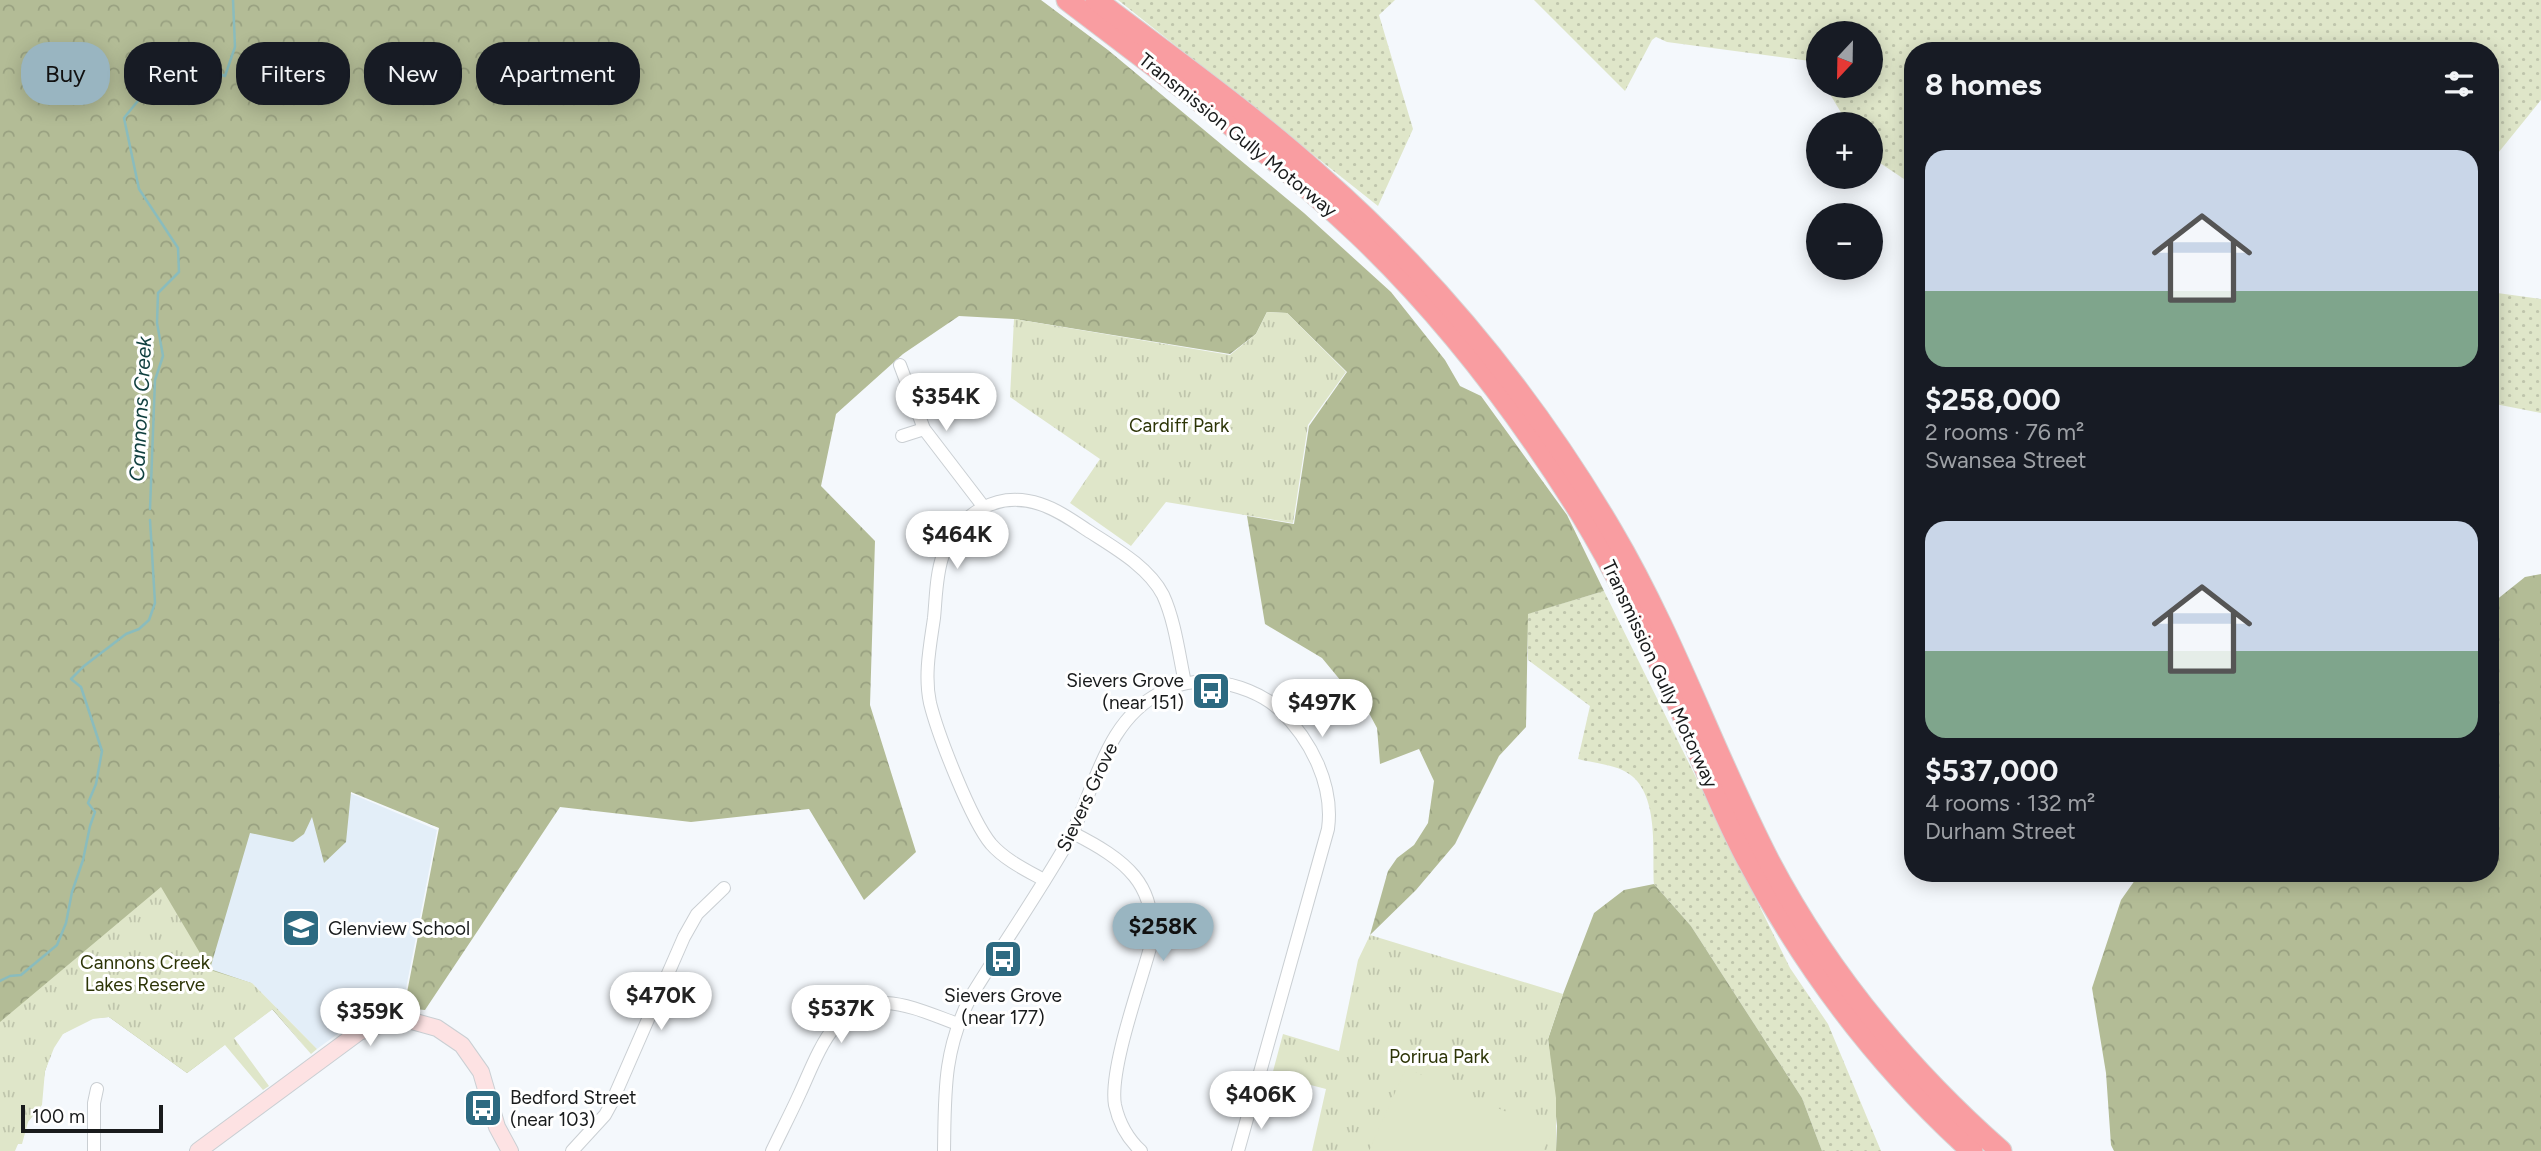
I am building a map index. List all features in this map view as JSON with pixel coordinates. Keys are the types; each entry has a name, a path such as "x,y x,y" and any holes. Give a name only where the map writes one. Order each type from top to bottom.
{"highway":[{"name":"Transmission Gully Motorway","path":"1067,0 1256,145 1325,204 1394,271 1490,383 1550,467 1613,570 1656,656 1744,854 1787,931 1860,1034 1926,1108 1972,1151"},
{"name":"Transmission Gully Motorway","path":"1096,0 1254,120 1348,201 1418,269 1503,370 1562,450 1629,561 1679,660 1760,842 1816,940 1855,995 1913,1065 2001,1151"}],"street":[{"path":"900,365 924,429 983,506"},
{"path":"902,436 924,429"},
{"path":"1044,880 1004,855 982,832 953,767 930,703 927,679 930,648 943,556 953,536 967,518 983,506 1004,501 1040,504 1087,530 1144,570 1162,594 1185,683"},
{"name":"Sievers Grove","path":"944,1151 946,1077 950,1047 958,1024 970,998 1073,833 1099,769 1120,727 1145,702 1185,683 1210,681 1244,689 1275,705 1295,726 1316,762 1325,784 1329,808 1328,829 1238,1151"},
{"path":"1073,833 1104,850 1127,867 1144,889 1151,914 1150,947 1121,1049 1115,1102 1121,1125 1141,1151"},
{"path":"572,1151 605,1115 684,937 697,914 724,888"},
{"path":"772,1151 825,1039 846,1015 861,1006 888,1003 958,1024"},
{"path":"198,1151 359,1032 397,1019 437,1028 462,1045 481,1072 497,1127 510,1151"},
{"path":"94,1151 94,1103 97,1089"}],"shaded area":[{"name":"Glenview School","path":"276,792 352,794 437,830 402,1009 384,1011 347,1027 317,1049 252,983 210,970 161,887"}],"green space":[{"path":"0,0 1041,0 1108,50 1304,213 1391,292 1445,360 1460,386 1481,396 1567,515 1604,591 1528,614 1526,727 1499,756 1455,844 1416,890 1370,935 1388,871 1397,858 1414,845 1428,823 1434,781 1419,749 1380,764 1377,728 1363,702 1322,658 1265,624 1247,516 1294,524 1309,426 1347,372 1287,313 1267,312 1256,334 1230,354 1014,319 959,316 903,354 836,414 821,486 875,541 870,705 916,852 864,900 809,809 691,822 560,807 425,1010 404,1008 439,828 351,792 346,842 324,863 312,817 304,834 293,842 250,833 210,969 251,983 311,1054 272,1009 187,1073 109,1017 92,1018 62,1034 53,1047 45,1071 39,1107 28,1121 18,1144 0,1151"},
{"path":"1118,0 1395,0 1379,15 1413,129 1378,206"},
{"path":"1534,0 2541,0 2541,100 2499,152 2499,42 1904,42 1904,179 1883,165 1883,112 1841,112 1832,98 1883,98 1883,21 1806,21 1806,60 1667,42 1656,37 1625,91"},
{"path":"2499,293 2541,299 2541,413 2499,405"},
{"name":"Cardiff Park","path":"1267,312 1287,313 1346,372 1308,425 1293,523 1166,502 1131,546 1070,503 1100,459 1010,397 1014,319 1230,355 1256,334"},
{"path":"2541,574 2541,1151 2114,1151 2111,1145 2106,1073 2092,988 2121,900 2134,882 2499,882 2499,598 2525,577"},
{"path":"1604,591 1790,968 1828,1024 1881,1151 1822,1151 1802,1098 1691,926 1654,884 1652,822 1644,793 1637,781 1621,769 1578,759 1590,706 1528,660 1527,614"},
{"path":"1654,884 1691,926 1802,1098 1822,1151 1556,1151 1557,1126 1548,1039 1563,994 1594,913 1624,890"},
{"name":"Cannons Creek Lakes Reserve","path":"161,887 210,970 252,983 317,1049 311,1054 273,1009 234,1038 269,1086 263,1090 225,1045 187,1073 109,1017 93,1019 63,1034 45,1071 42,1105 28,1122 22,1144 18,1144 15,1151 0,1151 0,1022"},
{"name":"Porirua Park","path":"1370,935 1563,994 1548,1039 1556,1098 1556,1151 1312,1151 1326,1089 1272,1075 1283,1034 1339,1051 1358,960"},
{"path":"1406,1068 1552,1132 1543,1151 1369,1151"}],"waterway":[{"name":"Cannons Creek","path":"150,509 155,380 163,356 157,323 158,293 179,272 178,248 139,189 124,118 158,76 182,62 225,76 235,47 233,0"},
{"name":"Cannons Creek","path":"0,981 21,975 57,945 66,923 95,812 88,803 96,784 102,751 81,687 71,679 126,634 139,629 149,620 155,603 150,520"}],"place":[{"name":"Sievers Grove (near 151)","path":"1211,691"},
{"name":"Glenview School","path":"301,928"},
{"name":"Sievers Grove (near 177)","path":"1003,959"},
{"name":"Bedford Street (near 103)","path":"483,1108"}]}
